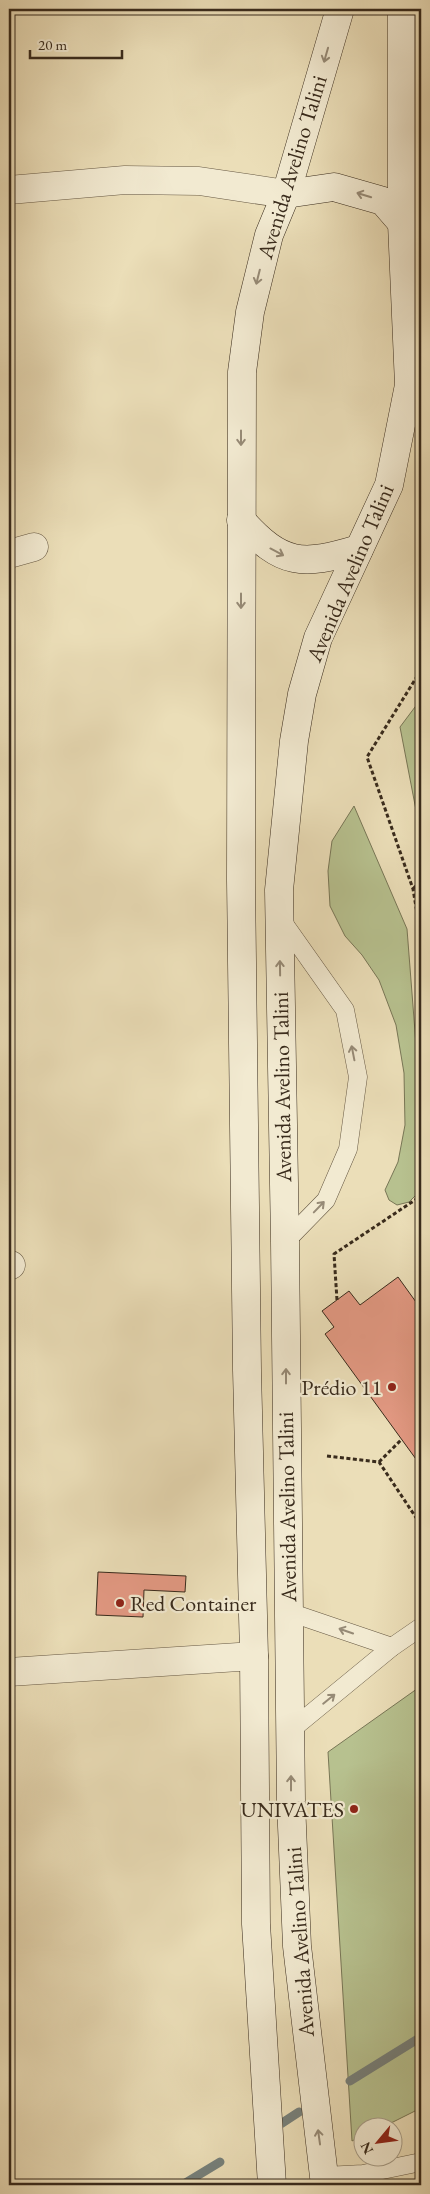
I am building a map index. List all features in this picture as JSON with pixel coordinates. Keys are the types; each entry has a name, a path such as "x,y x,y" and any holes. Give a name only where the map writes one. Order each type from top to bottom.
{"main road":[{"name":"Avenida Avelino Talini","path":"272,2185 256,1924 254,1656 243,1109 242,372 250,312 269,234 286,194 340,9"},
{"name":"Avenida Avelino Talini","path":"325,2180 297,1946 291,1802 285,1242 279,917 281,870 294,741 302,694 318,638 389,485 409,385 402,223 402,9"},
{"path":"9,190 125,180 199,181 286,194 334,187 383,201 402,223"},
{"path":"241,520 260,542 280,555 307,560 327,558 359,549"},
{"path":"9,1672 254,1656"}],"lane":[{"path":"279,917 345,1010 358,1077 348,1149 326,1200 285,1242"},
{"path":"289,1612 392,1647"},
{"path":"291,1730 392,1647 421,1626"},
{"path":"325,2180 421,2162"}],"path":[{"path":"421,670 366,756 413,889 421,937"},
{"path":"413,889 421,880"},
{"path":"337,1300 334,1254 421,1196"},
{"path":"379,1462 402,1440"},
{"path":"327,1456 379,1462 421,1525"}],"green space":[{"path":"421,699 421,836 400,727"},
{"path":"354,806 407,929 421,1109 421,1190 409,1202 397,1205 389,1200 385,1190 398,1162 405,1125 404,1073 396,1025 379,980 362,955 345,936 330,906 328,871 332,841"},
{"path":"421,1686 421,2108 402,2118 352,2116 352,2141 328,1752"}],"building":[{"name":"Prédio 11","path":"398,1277 421,1309 421,1466 325,1334 334,1327 322,1311 349,1291 360,1305"},
{"name":"Red Container","path":"98,1572 186,1576 185,1592 144,1590 143,1617 96,1615"}],"waterway":[{"path":"350,2081 421,2037"},
{"path":"273,2129 299,2112"},
{"path":"182,2185 220,2162"}],"place":[{"name":"Prédio 11","path":"392,1387"},
{"name":"Red Container","path":"120,1603"},
{"name":"UNIVATES","path":"354,1809"}]}
